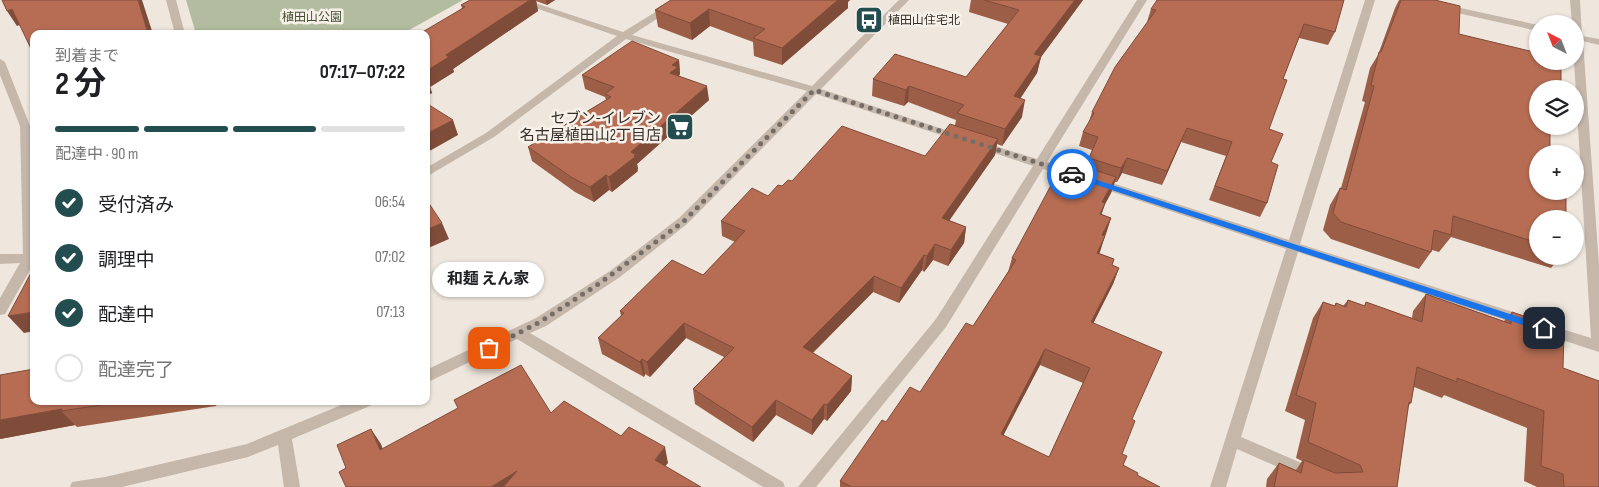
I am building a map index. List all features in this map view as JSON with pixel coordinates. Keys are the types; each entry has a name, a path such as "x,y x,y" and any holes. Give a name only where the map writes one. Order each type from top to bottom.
{"street":[{"path":"171,0 179,30"},
{"path":"518,0 625,36 814,90 1598,346 1578,70"},
{"path":"430,171 490,135 625,36 680,0"},
{"path":"430,375 540,322 615,274 683,222 904,0"},
{"path":"806,487 941,323 1142,0"},
{"path":"1218,487 1370,0"},
{"path":"1412,0 1529,26"},
{"path":"1576,0 1576,15"},
{"path":"1584,39 1599,42"},
{"path":"0,62 30,126"},
{"path":"0,259 30,258"},
{"path":"0,310 30,261"},
{"path":"518,333 777,487"},
{"path":"78,487 105,484 248,450 357,405"},
{"path":"284,435 292,487"},
{"path":"1232,440 1340,487"}],"green space":[{"name":"植田山公園","path":"186,0 463,0 409,30 195,30"}],"building":[{"path":"2,0 138,0 147,30 30,30 30,47 12,9 7,11"},
{"path":"470,0 530,0 446,55 449,57 430,69 430,30 426,30 465,7 461,5"},
{"path":"671,0 838,0 782,48 753,38 765,29 709,9 690,23 655,10"},
{"path":"984,0 1075,0 1034,54 1041,56 1014,96 1025,100 1005,129 957,113 964,105 909,86 906,90 873,79 895,54 966,77 1019,10"},
{"path":"1157,0 1344,0 1335,32 1304,24 1283,79 1287,80 1269,129 1283,134 1271,162 1278,165 1267,203 1215,186 1232,142 1187,128 1167,171 1127,158 1121,168 1089,158 1098,137 1083,132 1115,67 1156,10 1151,9"},
{"path":"1401,0 1435,0 1460,6 1459,34 1529,51 1529,70 1561,70 1561,80 1529,80 1529,135 1550,135 1550,145 1529,145 1529,200 1566,200 1566,210 1529,210 1529,240 1453,216 1451,235 1434,230 1431,252 1341,222 1333,213 1340,188 1346,190 1374,86 1371,85 1379,52 1381,52"},
{"path":"632,41 679,60 672,65 678,67 670,73 707,86 631,152 636,155 635,157 609,177 606,175 590,187 571,177 528,147 611,97 605,94 614,87 582,75"},
{"path":"430,106 453,120 430,132"},
{"path":"950,124 998,139 942,218 966,227 951,250 935,244 927,256 924,255 901,288 874,276 803,347 852,376 827,405 824,404 812,420 776,400 752,427 693,389 734,348 684,323 647,362 642,359 640,362 598,338 624,313 620,311 672,260 703,275 745,231 721,221 752,188 768,196 778,185 782,186 788,180 792,181 842,126 925,156"},
{"path":"1085,167 1116,177 1102,202 1105,203 1100,214 1111,218 1102,235 1105,236 1097,253 1114,259 1112,265 1119,268 1091,322 1162,352 1132,419 1135,421 1122,454 1127,456 1123,465 1160,487 852,487 840,481 882,420 886,422 910,387 920,392 966,323 973,326 1016,260 1012,258 1056,176 1077,184","holes":["1045,349 1090,368 1049,457 1001,434"]},
{"path":"430,205 442,223 430,228"},
{"path":"30,275 30,313 8,316"},
{"path":"1426,294 1511,324 1512,312 1564,330 1563,368 1599,381 1599,487 1564,487 1563,474 1541,466 1544,411 1457,378 1457,382 1417,367 1411,403 1409,402 1397,487 1274,487 1279,463 1301,473 1304,460 1335,473 1363,472 1360,465 1308,442 1316,403 1296,395 1323,302 1335,306 1336,303 1346,307 1348,300 1365,306 1366,302 1422,322"},
{"path":"521,365 551,413 564,401 621,436 629,427 665,447 655,460 701,487 503,487 517,471 491,487 346,487 339,472 346,468 337,445 371,429 380,450 458,408 454,400"},
{"path":"30,370 30,405 101,405 61,411 62,409 0,420 0,375"}],"way so far":[{"path":"489,348 540,322 615,274 683,222 814,90 1072,174"}],"place":[{"name":"植田山住宅北","path":"869,20"},
{"name":"セブン-イレブン 名古屋植田山2丁目店","path":"680,127"},
{"name":"和麺 えん家","path":"489,348"}],"route":[{"path":"1072,174 1544,328"}]}
